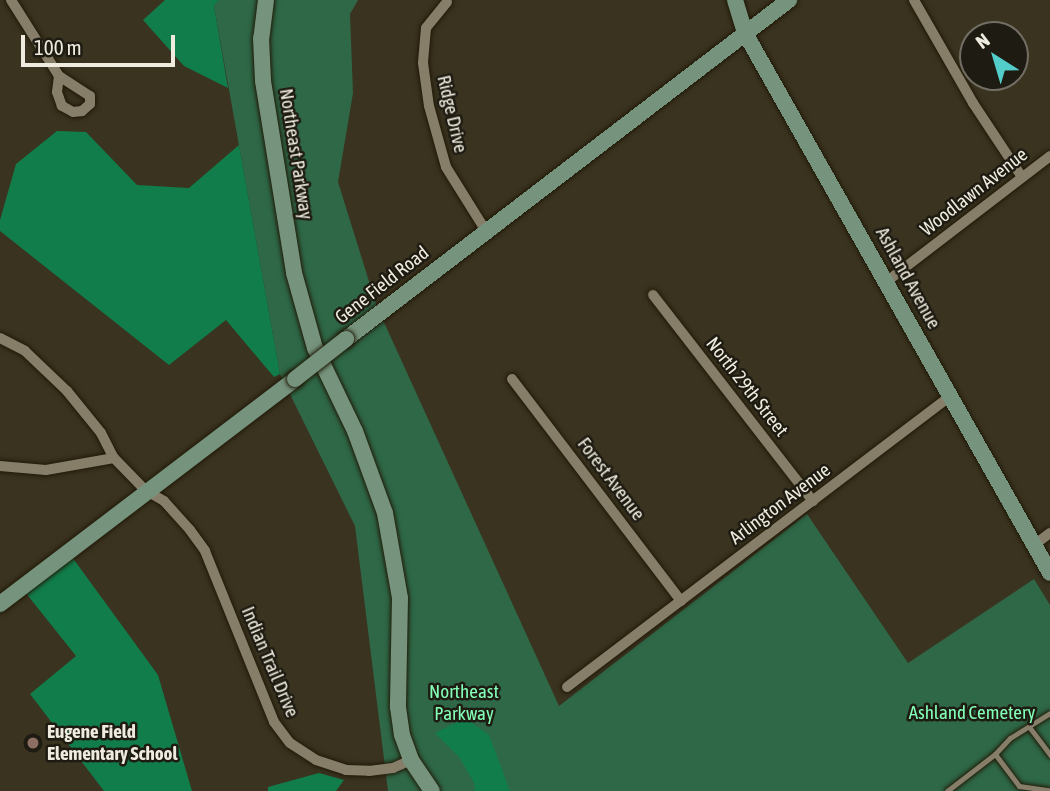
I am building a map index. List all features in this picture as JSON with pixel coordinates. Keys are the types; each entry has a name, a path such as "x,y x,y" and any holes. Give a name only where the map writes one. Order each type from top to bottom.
{"street":[{"path":"11,0 60,76"},
{"name":"Northeast Parkway","path":"266,0 261,38 263,81 293,272 315,348 355,431 386,513 400,598 398,707 401,735 411,760 432,791"},
{"name":"Ashland Avenue","path":"735,0 745,33 1050,573"},
{"name":"Gene Field Road","path":"0,604 145,490 295,379 789,0"},
{"path":"914,0 973,103 1022,177"},
{"name":"Ridge Drive","path":"447,2 426,28 424,63 429,106 446,167 486,231"},
{"name":"Woodlawn Avenue","path":"886,282 1050,156"},
{"name":"North 29th Street","path":"653,295 813,501"},
{"name":"Indian Trail Drive","path":"0,338 25,351 84,408 114,458 145,490 176,513 205,551 274,722 290,743 316,760 346,769 369,771 393,768 411,760"},
{"name":"Forest Avenue","path":"512,379 681,601"},
{"name":"Arlington Avenue","path":"567,687 950,396"},
{"path":"0,466 46,470 114,458"},
{"path":"1034,545 1050,534"}],"lane":[{"path":"947,791 995,754 1010,738 1030,728 1050,713"},
{"path":"1030,728 1050,755"},
{"path":"995,754 1019,786 1049,790"}],"green space":[{"path":"165,0 219,0 214,6 228,88 184,66 143,20"},
{"name":"Ashland Cemetery","path":"219,0 358,0 350,14 353,93 338,182 377,307 559,706 807,514 908,663 1034,579 1050,605 1050,791 388,791 355,526 280,374 214,6"},
{"path":"57,131 86,132 137,185 189,188 239,145 280,374 274,377 226,320 169,365 0,231 0,220 16,164"},
{"path":"72,557 158,675 192,791 104,791 30,694 76,656 25,592"},
{"path":"465,718 489,735 510,791 475,791 474,783 460,758 435,733"},
{"path":"319,773 344,780 336,791 268,791 268,787"}],"place":[{"name":"Eugene Field Elementary School","path":"33,743"}]}
